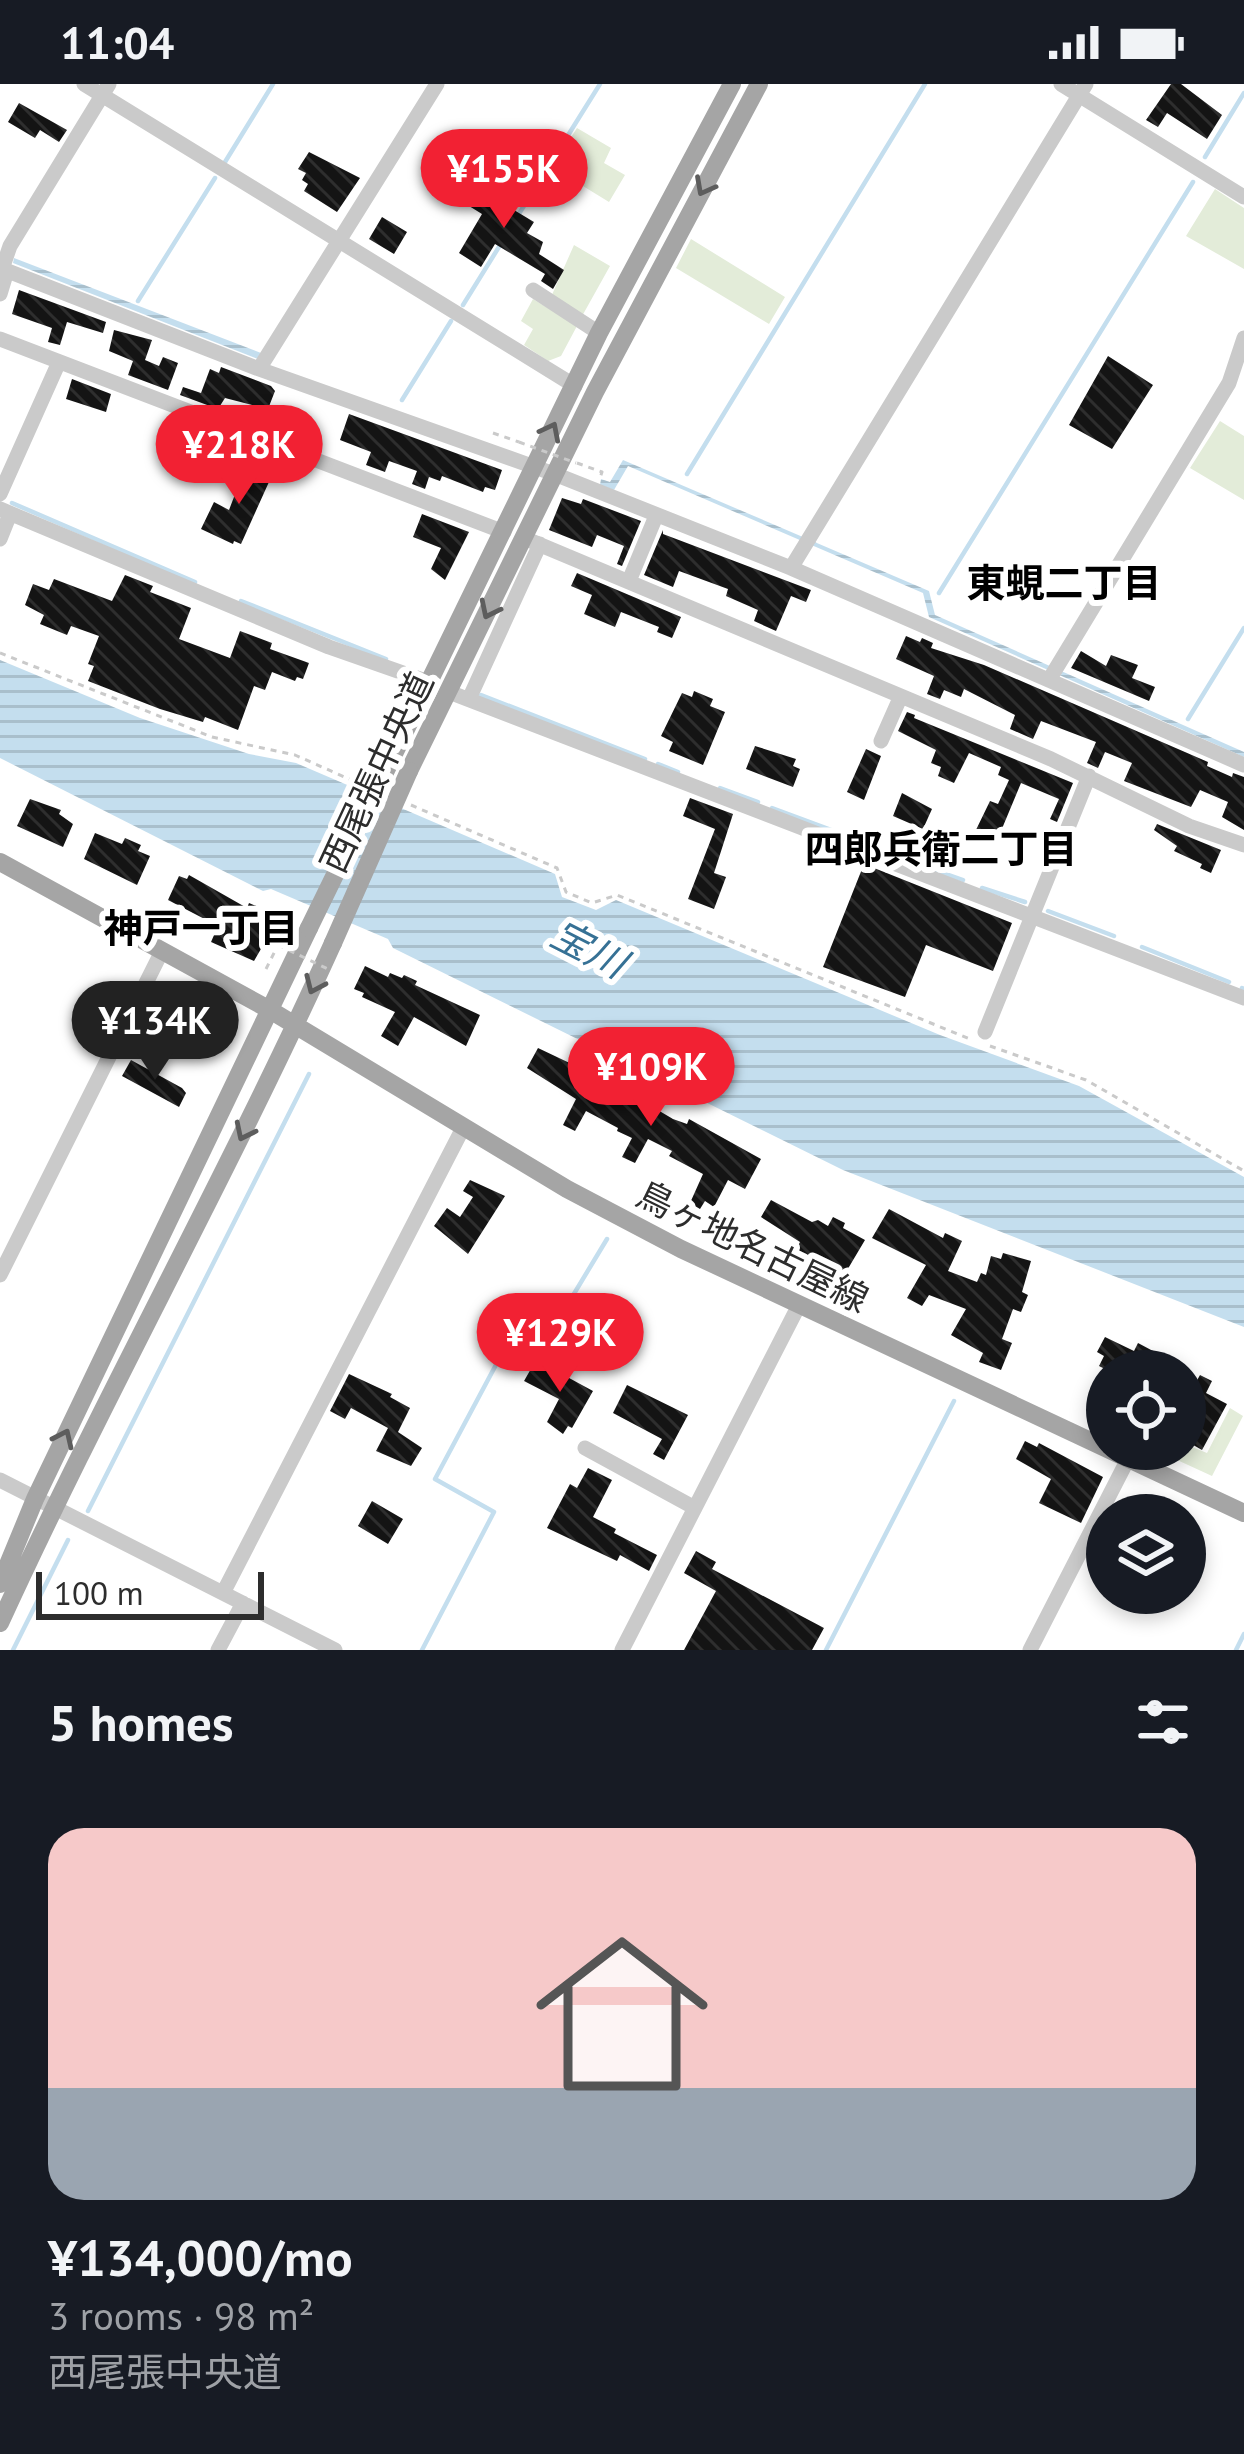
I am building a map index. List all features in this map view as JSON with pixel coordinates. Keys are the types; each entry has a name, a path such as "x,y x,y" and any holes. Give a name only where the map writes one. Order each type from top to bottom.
{"main road":[{"name":"西尾張中央道","path":"0,1623 44,1503 426,681 599,333 732,84"},
{"name":"西尾張中央道","path":"0,1584 296,1027 409,771 459,695 595,392 759,84"},
{"name":"鳥ヶ地名古屋線","path":"0,862 270,1010 586,1199 798,1307 1086,1440"},
{"name":"鳥ヶ地名古屋線","path":"1152,1470 1244,1513"}],"street":[{"path":"84,84 105,90 575,386"},
{"path":"259,368 437,84"},
{"path":"1061,84 1083,90 1244,197"},
{"path":"0,294 10,246 105,90"},
{"path":"791,568 1083,90"},
{"path":"3,269 557,475 791,568 1053,674 1244,765"},
{"path":"532,290 599,333"},
{"path":"1053,674 1229,383 1244,338"},
{"path":"0,339 504,532"},
{"path":"0,494 59,362"},
{"path":"0,538 5,511 329,647 426,681"},
{"path":"629,581 656,516"},
{"path":"532,541 1089,776 1189,826 1244,845"},
{"path":"459,695 565,740 1244,998"},
{"path":"881,741 900,698"},
{"path":"985,1032 1089,776"},
{"path":"0,1275 162,951"},
{"path":"223,1593 463,1128"},
{"path":"622,1650 798,1307"},
{"path":"585,1448 695,1508"},
{"path":"1030,1650 1122,1470"},
{"path":"0,1480 335,1650"},
{"path":"218,1650 243,1603"}],"path":[{"path":"496,433 602,472"},
{"path":"0,653 212,737 295,755 375,790"},
{"path":"395,799 557,868 566,892 592,903 617,895 922,1021 1087,1080 1244,1171"},
{"path":"266,969 278,945 332,971"}],"green space":[{"path":"577,128 611,148 604,163 625,175 609,202 552,167"},
{"path":"1215,189 1244,208 1244,269 1186,236"},
{"path":"691,239 785,297 769,324 676,268"},
{"path":"574,245 610,266 581,318 551,297"},
{"path":"533,299 577,326 561,356 548,361 524,345 533,329 521,321"},
{"path":"1220,421 1244,436 1244,500 1190,468"},
{"path":"1230,1408 1243,1416 1212,1476 1199,1470 1206,1470 1207,1453"}],"water":[{"path":"14,258 261,353 258,359 13,263"},
{"path":"623,460 929,591 935,615 1244,752 1244,757 929,617 923,593 628,466 614,490 600,485 601,479 610,482"},
{"name":"宝川","path":"0,660 140,718 249,754 296,763 555,874 562,897 596,910 616,900 940,1035 1079,1086 1244,1177 1244,1327 843,1170 393,948 388,939 271,889 263,891 0,758"}],"building":[{"path":"1171,84 1181,84 1222,115 1207,139 1167,113 1158,127 1146,120"},
{"path":"19,103 67,130 59,142 40,130 35,138 8,122"},
{"path":"309,152 360,178 337,212 304,191 306,173 298,169"},
{"path":"477,175 518,203 514,210 534,222 527,233 543,242 539,254 564,270 553,289 541,281 545,274 495,244 481,267 459,253 482,214 461,201"},
{"path":"382,217 407,232 394,254 369,239"},
{"path":"19,290 106,322 103,333 67,322 60,345 48,342 52,328 12,314"},
{"path":"114,330 152,340 145,360 159,366 163,357 178,363 168,390 128,375 133,361 109,351"},
{"path":"1108,356 1153,385 1112,449 1069,425"},
{"path":"221,367 271,386 275,391 268,409 225,398 218,409 180,395 183,387 201,393 210,369 219,373"},
{"path":"72,379 111,394 106,412 66,399"},
{"path":"349,414 502,470 495,490 485,487 483,492 442,476 440,481 429,477 425,489 412,484 417,471 389,461 385,472 366,465 371,452 340,440"},
{"path":"171,417 262,452 257,466 222,452 218,461 206,457 208,450 180,438 167,425"},
{"path":"247,463 273,473 241,544 233,544 201,529 214,502 229,510"},
{"path":"562,498 581,504 583,499 641,521 622,566 617,564 624,546 597,535 592,547 549,530"},
{"path":"422,514 469,532 445,580 431,569 441,548 413,537"},
{"path":"663,530 663,534 811,590 806,602 791,596 776,631 754,621 758,610 726,596 728,589 679,571 673,587 644,575"},
{"path":"577,573 681,617 672,638 657,632 659,627 621,612 615,627 584,614 592,595 571,586"},
{"path":"125,575 153,586 150,592 191,608 179,639 230,658 240,631 272,643 270,649 309,663 303,679 295,681 272,672 265,690 254,686 238,730 205,717 203,722 160,709 88,681 94,666 88,664 99,636 71,626 67,635 40,624 44,615 25,605 33,584 49,590 54,579 112,601"},
{"path":"906,636 920,642 922,638 933,643 931,648 984,665 1208,762 1207,766 1232,777 1233,773 1244,777 1244,830 1222,817 1228,802 1200,790 1191,807 1124,781 1132,763 1105,752 1098,768 1087,763 1096,742 1041,721 1033,739 1010,729 1015,715 964,689 961,697 944,690 940,699 927,694 934,676 896,659"},
{"path":"1081,651 1106,666 1111,655 1138,665 1132,678 1155,687 1149,701 1071,668"},
{"path":"694,691 713,699 710,706 725,712 703,765 669,751 673,742 661,736 682,693 692,697"},
{"path":"907,712 1073,783 1057,822 1050,819 1059,799 1021,783 996,843 974,834 990,801 998,804 1009,780 998,775 1001,767 969,753 954,783 938,776 941,767 931,763 936,750 898,731"},
{"path":"755,746 796,759 793,766 800,769 793,787 746,769"},
{"path":"866,749 881,756 864,800 847,792"},
{"path":"902,793 932,809 923,829 893,816"},
{"path":"690,798 733,814 714,873 726,877 714,909 688,899 715,829 683,816"},
{"path":"30,799 61,810 59,814 73,824 63,847 17,826"},
{"path":"1157,824 1221,850 1211,873 1174,851 1177,846 1154,830"},
{"path":"95,833 122,844 125,838 141,845 138,851 150,856 137,885 84,859"},
{"path":"864,864 1012,923 993,971 926,945 905,997 823,967"},
{"path":"189,875 247,908 249,903 280,916 254,961 211,942 218,926 168,900 179,876 187,879"},
{"path":"365,966 388,977 390,973 404,975 417,981 415,985 480,1015 466,1046 414,1017 398,1046 381,1036 395,1012 354,989"},
{"path":"166,981 185,991 172,1023 152,1007"},
{"path":"538,1048 578,1067 599,1084 632,1100 634,1096 673,1119 687,1124 689,1119 761,1159 745,1189 728,1180 714,1207 705,1201 700,1209 690,1203 703,1174 669,1156 672,1151 648,1139 635,1163 622,1157 632,1138 586,1111 575,1131 563,1125 576,1099 527,1068"},
{"path":"131,1060 182,1088 186,1093 179,1107 122,1076"},
{"path":"470,1180 505,1196 468,1254 434,1226 447,1208 460,1217 473,1197 463,1191"},
{"path":"771,1200 812,1222 828,1226 833,1217 865,1240 830,1299 783,1274 800,1242 761,1217"},
{"path":"889,1209 943,1238 945,1233 962,1241 948,1271 977,1282 981,1273 986,1275 991,1256 1001,1259 1003,1253 1031,1261 1022,1292 1028,1295 1021,1312 1013,1309 1002,1339 1012,1343 1001,1370 979,1362 983,1353 951,1335 966,1309 929,1295 922,1306 907,1298 926,1265 872,1238"},
{"path":"1105,1337 1132,1350 1098,1350"},
{"path":"536,1360 593,1391 572,1428 568,1426 563,1434 547,1422 559,1399 524,1381"},
{"path":"349,1374 410,1408 398,1432 422,1448 411,1466 376,1451 388,1428 351,1408 345,1419 330,1411"},
{"path":"627,1385 688,1415 664,1460 653,1454 662,1439 613,1413"},
{"path":"1206,1393 1227,1404 1206,1443"},
{"path":"1025,1441 1037,1447 1039,1443 1103,1477 1095,1494 1086,1494 1081,1523 1039,1503 1051,1479 1016,1459"},
{"path":"588,1468 612,1480 593,1517 657,1555 649,1571 547,1528 570,1484 577,1488"},
{"path":"372,1501 403,1519 388,1544 358,1526"},
{"path":"696,1551 716,1562 712,1569 824,1628 812,1650 684,1650 716,1591 684,1573"}],"waterway":[{"path":"225,162 273,84"},
{"path":"517,217 600,84"},
{"path":"687,474 925,84"},
{"path":"1205,157 1244,93"},
{"path":"138,301 215,178"},
{"path":"939,593 1193,182"},
{"path":"463,305 502,242"},
{"path":"402,400 451,321"},
{"path":"12,503 195,582"},
{"path":"241,601 386,659"},
{"path":"1188,719 1244,628"},
{"path":"481,695 645,759"},
{"path":"658,764 678,772"},
{"path":"720,788 758,802"},
{"path":"772,808 853,838"},
{"path":"912,862 963,880"},
{"path":"982,888 1025,902"},
{"path":"1048,911 1114,936"},
{"path":"1142,947 1229,982"},
{"path":"88,1511 309,1074"},
{"path":"422,1650 494,1512 435,1479 530,1301 560,1317 607,1239"},
{"path":"826,1650 954,1401"},
{"path":"13,1650 68,1540"},
{"path":"1236,1650 1244,1634"}],"district":[{"name":"東蜆二丁目","path":"1064,582"},
{"name":"四郎兵衛二丁目","path":"941,848"},
{"name":"神戸一丁目","path":"201,927"}]}
